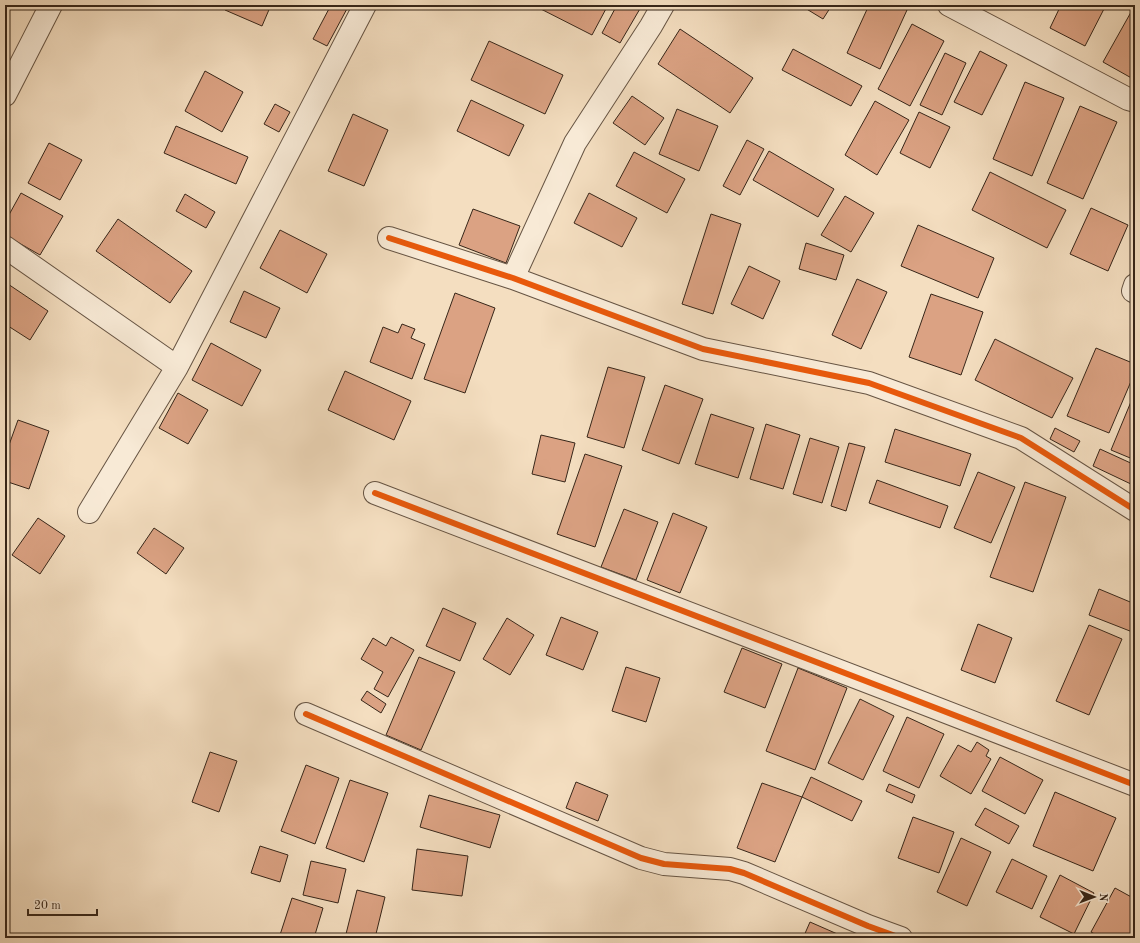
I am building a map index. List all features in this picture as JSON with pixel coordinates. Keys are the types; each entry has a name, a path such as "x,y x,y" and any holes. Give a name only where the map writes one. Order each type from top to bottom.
{"street":[{"path":"5,95 51,5"},
{"path":"89,512 177,367 365,5"},
{"path":"513,278 575,143 652,26 663,5"},
{"path":"949,5 1128,99 1135,101"},
{"path":"389,238 513,278 703,349 869,383 1022,438 1135,510"},
{"path":"5,247 177,367"},
{"path":"1135,285 1133,291 1135,292"},
{"path":"375,493 1135,786"},
{"path":"306,714 641,858 664,864 730,869 744,873 868,926 901,938"}],"building":[{"path":"5,5 12,5 5,17"},
{"path":"227,5 271,5 262,26 225,10"},
{"path":"331,5 349,5 327,46 313,39"},
{"path":"533,5 608,5 592,35"},
{"path":"617,5 638,5 641,7 620,43 602,33"},
{"path":"800,5 832,5 823,19"},
{"path":"869,5 897,5 907,10 880,69 847,53"},
{"path":"1061,5 1106,5 1085,46 1050,28"},
{"path":"1135,5 1135,80 1103,62"},
{"path":"912,24 944,41 910,106 878,89"},
{"path":"680,29 753,78 730,113 658,64"},
{"path":"489,41 563,75 545,114 471,80"},
{"path":"793,49 862,86 851,106 782,70"},
{"path":"980,51 1007,65 982,115 954,102"},
{"path":"945,53 966,63 942,115 920,105"},
{"path":"205,71 243,92 222,132 185,111"},
{"path":"1025,82 1064,98 1032,176 993,159"},
{"path":"632,96 664,118 645,145 613,123"},
{"path":"471,100 524,125 509,156 457,131"},
{"path":"875,101 909,120 877,175 845,155"},
{"path":"275,104 290,112 279,132 264,124"},
{"path":"1080,106 1117,122 1083,199 1047,183"},
{"path":"677,109 718,126 699,171 659,154"},
{"path":"919,112 950,127 930,168 900,153"},
{"path":"353,114 388,130 364,186 328,171"},
{"path":"176,126 248,157 236,184 164,153"},
{"path":"747,140 764,149 740,195 723,186"},
{"path":"49,143 82,160 60,200 28,183"},
{"path":"769,151 834,189 818,217 753,180"},
{"path":"634,152 685,179 667,213 616,186"},
{"path":"990,172 1066,210 1047,248 972,210"},
{"path":"21,193 63,216 40,255 5,235 5,222"},
{"path":"589,193 637,218 622,247 574,223"},
{"path":"185,194 215,212 206,228 176,211"},
{"path":"845,196 874,213 851,252 821,235"},
{"path":"1091,208 1128,225 1108,271 1070,254"},
{"path":"473,209 520,226 506,263 459,245"},
{"path":"711,214 741,224 713,314 682,304"},
{"path":"118,219 192,271 170,303 96,251"},
{"path":"918,225 994,258 978,298 901,266"},
{"path":"280,230 327,254 307,293 260,268"},
{"path":"806,243 844,255 836,280 799,269"},
{"path":"749,266 780,281 763,319 731,304"},
{"path":"857,279 887,292 861,349 832,335"},
{"path":"5,282 48,311 30,340 5,324"},
{"path":"244,291 280,308 266,338 230,322"},
{"path":"455,293 495,308 465,393 424,379"},
{"path":"931,294 983,312 961,375 909,357"},
{"path":"402,324 415,329 411,338 425,344 412,379 370,362 383,327 398,333"},
{"path":"995,339 1073,378 1052,418 975,380"},
{"path":"211,343 261,370 242,406 192,380"},
{"path":"1096,348 1135,364 1135,372 1109,433 1067,416"},
{"path":"608,367 645,377 624,448 587,437"},
{"path":"345,371 411,401 394,440 328,410"},
{"path":"665,385 703,399 679,464 642,450"},
{"path":"1135,392 1135,460 1111,450"},
{"path":"178,393 208,410 188,444 159,428"},
{"path":"711,414 754,428 738,478 695,464"},
{"path":"18,420 49,431 29,489 5,481 5,456"},
{"path":"766,424 800,435 783,489 750,479"},
{"path":"1055,428 1080,441 1074,452 1050,439"},
{"path":"895,429 971,454 960,486 885,462"},
{"path":"541,435 575,443 565,482 532,474"},
{"path":"810,438 839,447 822,503 793,494"},
{"path":"849,443 865,447 846,511 831,506"},
{"path":"1100,449 1135,465 1135,481 1133,485 1093,466"},
{"path":"585,454 622,466 595,547 557,534"},
{"path":"978,472 1015,487 991,543 954,528"},
{"path":"877,480 948,506 940,528 869,503"},
{"path":"1025,482 1066,497 1033,592 990,577"},
{"path":"624,509 658,522 636,580 601,567"},
{"path":"673,513 707,527 680,593 647,580"},
{"path":"38,518 65,536 40,574 12,555"},
{"path":"154,528 184,548 166,574 137,553"},
{"path":"1099,589 1135,604 1135,633 1089,615"},
{"path":"443,608 476,623 460,661 426,646"},
{"path":"561,617 598,632 583,670 546,655"},
{"path":"507,618 534,635 510,675 483,659"},
{"path":"978,624 1012,638 995,683 961,670"},
{"path":"1089,625 1122,639 1089,715 1056,701"},
{"path":"391,637 414,650 388,697 374,689 383,672 361,659 373,638 386,646"},
{"path":"742,648 782,664 765,708 724,692"},
{"path":"419,657 455,672 421,750 386,735"},
{"path":"626,667 660,678 646,722 612,711"},
{"path":"798,668 847,688 815,770 766,751"},
{"path":"367,691 386,704 381,713 361,700"},
{"path":"860,699 894,716 863,780 828,763"},
{"path":"907,717 944,734 919,788 883,771"},
{"path":"977,742 989,750 986,756 991,759 971,794 940,776 958,745 971,752"},
{"path":"210,752 237,761 219,812 192,802"},
{"path":"1000,757 1043,780 1025,814 982,791"},
{"path":"306,765 339,778 315,844 281,831"},
{"path":"811,777 862,801 852,821 802,797"},
{"path":"350,780 388,793 364,862 326,848"},
{"path":"576,782 608,795 598,821 566,808"},
{"path":"762,783 802,797 775,862 737,848"},
{"path":"889,784 915,795 912,803 886,791"},
{"path":"1055,792 1116,818 1093,871 1033,846"},
{"path":"429,795 500,815 490,848 420,827"},
{"path":"985,808 1019,826 1009,844 975,825"},
{"path":"913,817 954,832 939,873 898,858"},
{"path":"961,838 991,852 967,906 937,892"},
{"path":"260,846 288,855 280,882 251,873"},
{"path":"417,849 468,856 462,896 412,890"},
{"path":"1012,859 1047,876 1032,909 996,892"},
{"path":"311,861 346,869 338,903 303,895"},
{"path":"1060,875 1094,893 1074,934 1040,917"},
{"path":"1115,888 1135,899 1135,938 1102,938 1091,932"},
{"path":"357,890 385,897 375,938 345,938"},
{"path":"292,898 323,908 314,938 279,938"},
{"path":"810,922 842,936 841,938 803,938"}],"cycle path":[{"path":"389,238 513,278 703,349 869,383 1021,438 1135,510"},
{"path":"375,493 1135,785"},
{"path":"306,714 641,858 664,864 730,869 744,873 868,926 901,938"}]}
